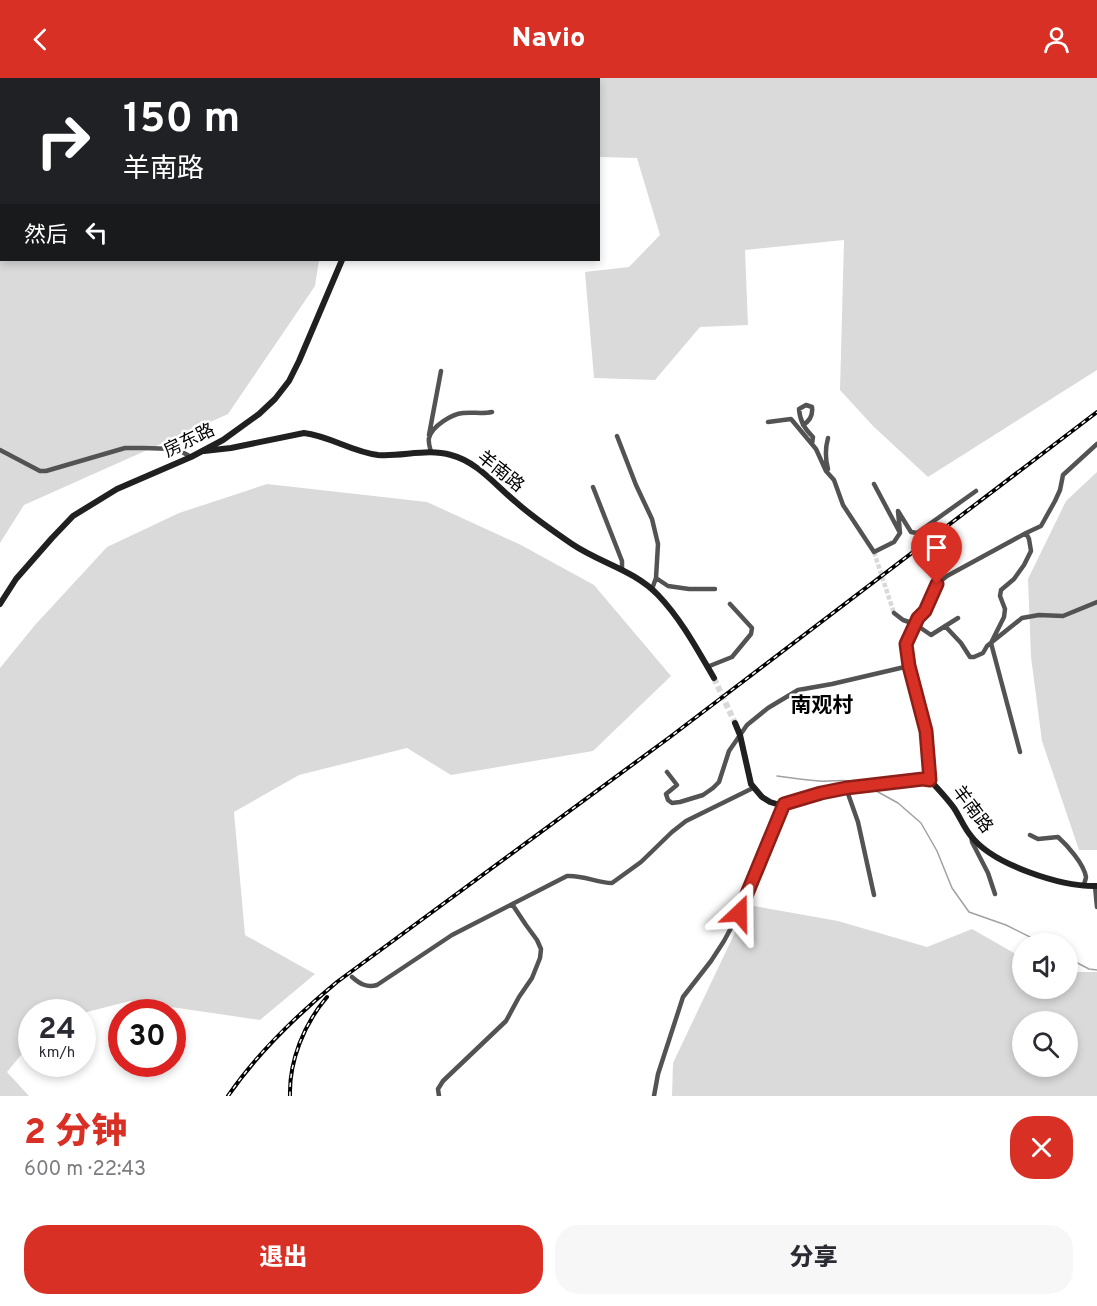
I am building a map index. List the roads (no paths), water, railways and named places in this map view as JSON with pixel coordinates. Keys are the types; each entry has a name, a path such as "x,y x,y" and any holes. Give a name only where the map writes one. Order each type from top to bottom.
{"street":[{"name":"房东路","path":"0,604 16,579 73,516 117,489 204,451 223,440 259,414 275,399 289,381 299,361 342,261"},
{"path":"431,452 429,435 441,371"},
{"path":"429,435 440,424 457,414 492,412"},
{"path":"768,422 791,419 812,444 834,480 843,505 874,552 894,542 900,533 898,511 911,532 918,533 976,491"},
{"path":"803,425 813,437 812,444"},
{"name":"羊南路","path":"204,451 231,448 304,433 316,434 361,452 378,455 394,456 431,452 452,455 469,462 487,475 524,509 566,539 597,559 642,580 676,615 714,678"},
{"path":"617,436 652,519 658,544 656,578 652,589"},
{"path":"828,438 825,449 829,474"},
{"path":"930,780 926,731 909,666 906,644 915,624 925,611 937,584 947,576 1041,526 1060,490 1062,475 1097,444"},
{"path":"0,450 40,471 124,448 177,449 191,457"},
{"path":"874,483 900,533"},
{"path":"593,488 621,561 622,570"},
{"path":"1020,752 991,643 1004,617 1005,609 1000,596 1001,590 1024,566 1030,551 1026,533"},
{"path":"656,578 668,586 715,589"},
{"path":"945,626 970,657 974,657 983,653 987,646 1022,618 1039,615 1063,616 1097,602"},
{"path":"707,667 732,657 751,634 752,628 730,604"},
{"path":"894,613 931,635 957,618"},
{"path":"667,772 677,785 666,794 672,803 703,795 719,782 729,751 747,725 798,690 909,666"},
{"path":"654,1096 657,1074 682,997 711,961 739,913 784,804 770,802 753,788 735,723"},
{"name":"羊南路","path":"784,804 821,793 858,786 930,780 954,808 971,836 984,849 1041,876 1066,883 1096,886"},
{"path":"352,977 366,986 377,985 452,935 567,876 612,882 641,862 686,821 753,788"},
{"path":"846,788 858,822 874,895"},
{"path":"1030,835 1038,839 1058,837 1070,847 1086,877 1083,886"},
{"path":"971,836 995,894"},
{"path":"1096,886 1097,907"},
{"path":"439,1096 438,1089 443,1081 506,1021 532,978 540,958 541,949 537,940 513,904"}],"waterway":[{"path":"777,776 814,781 846,780 862,783"},
{"path":"869,787 898,803 921,823 937,851 952,888 969,912 1022,933"},
{"path":"1078,963 1097,970"}],"tunnel":[{"path":"874,552 894,613"},
{"path":"714,678 735,723"}],"railway":[{"path":"228,1096 278,1035 337,982 670,737 1097,412"},
{"path":"290,1096 295,1056 311,1019 327,997"}],"district":[{"name":"南观村","path":"822,705"}]}
